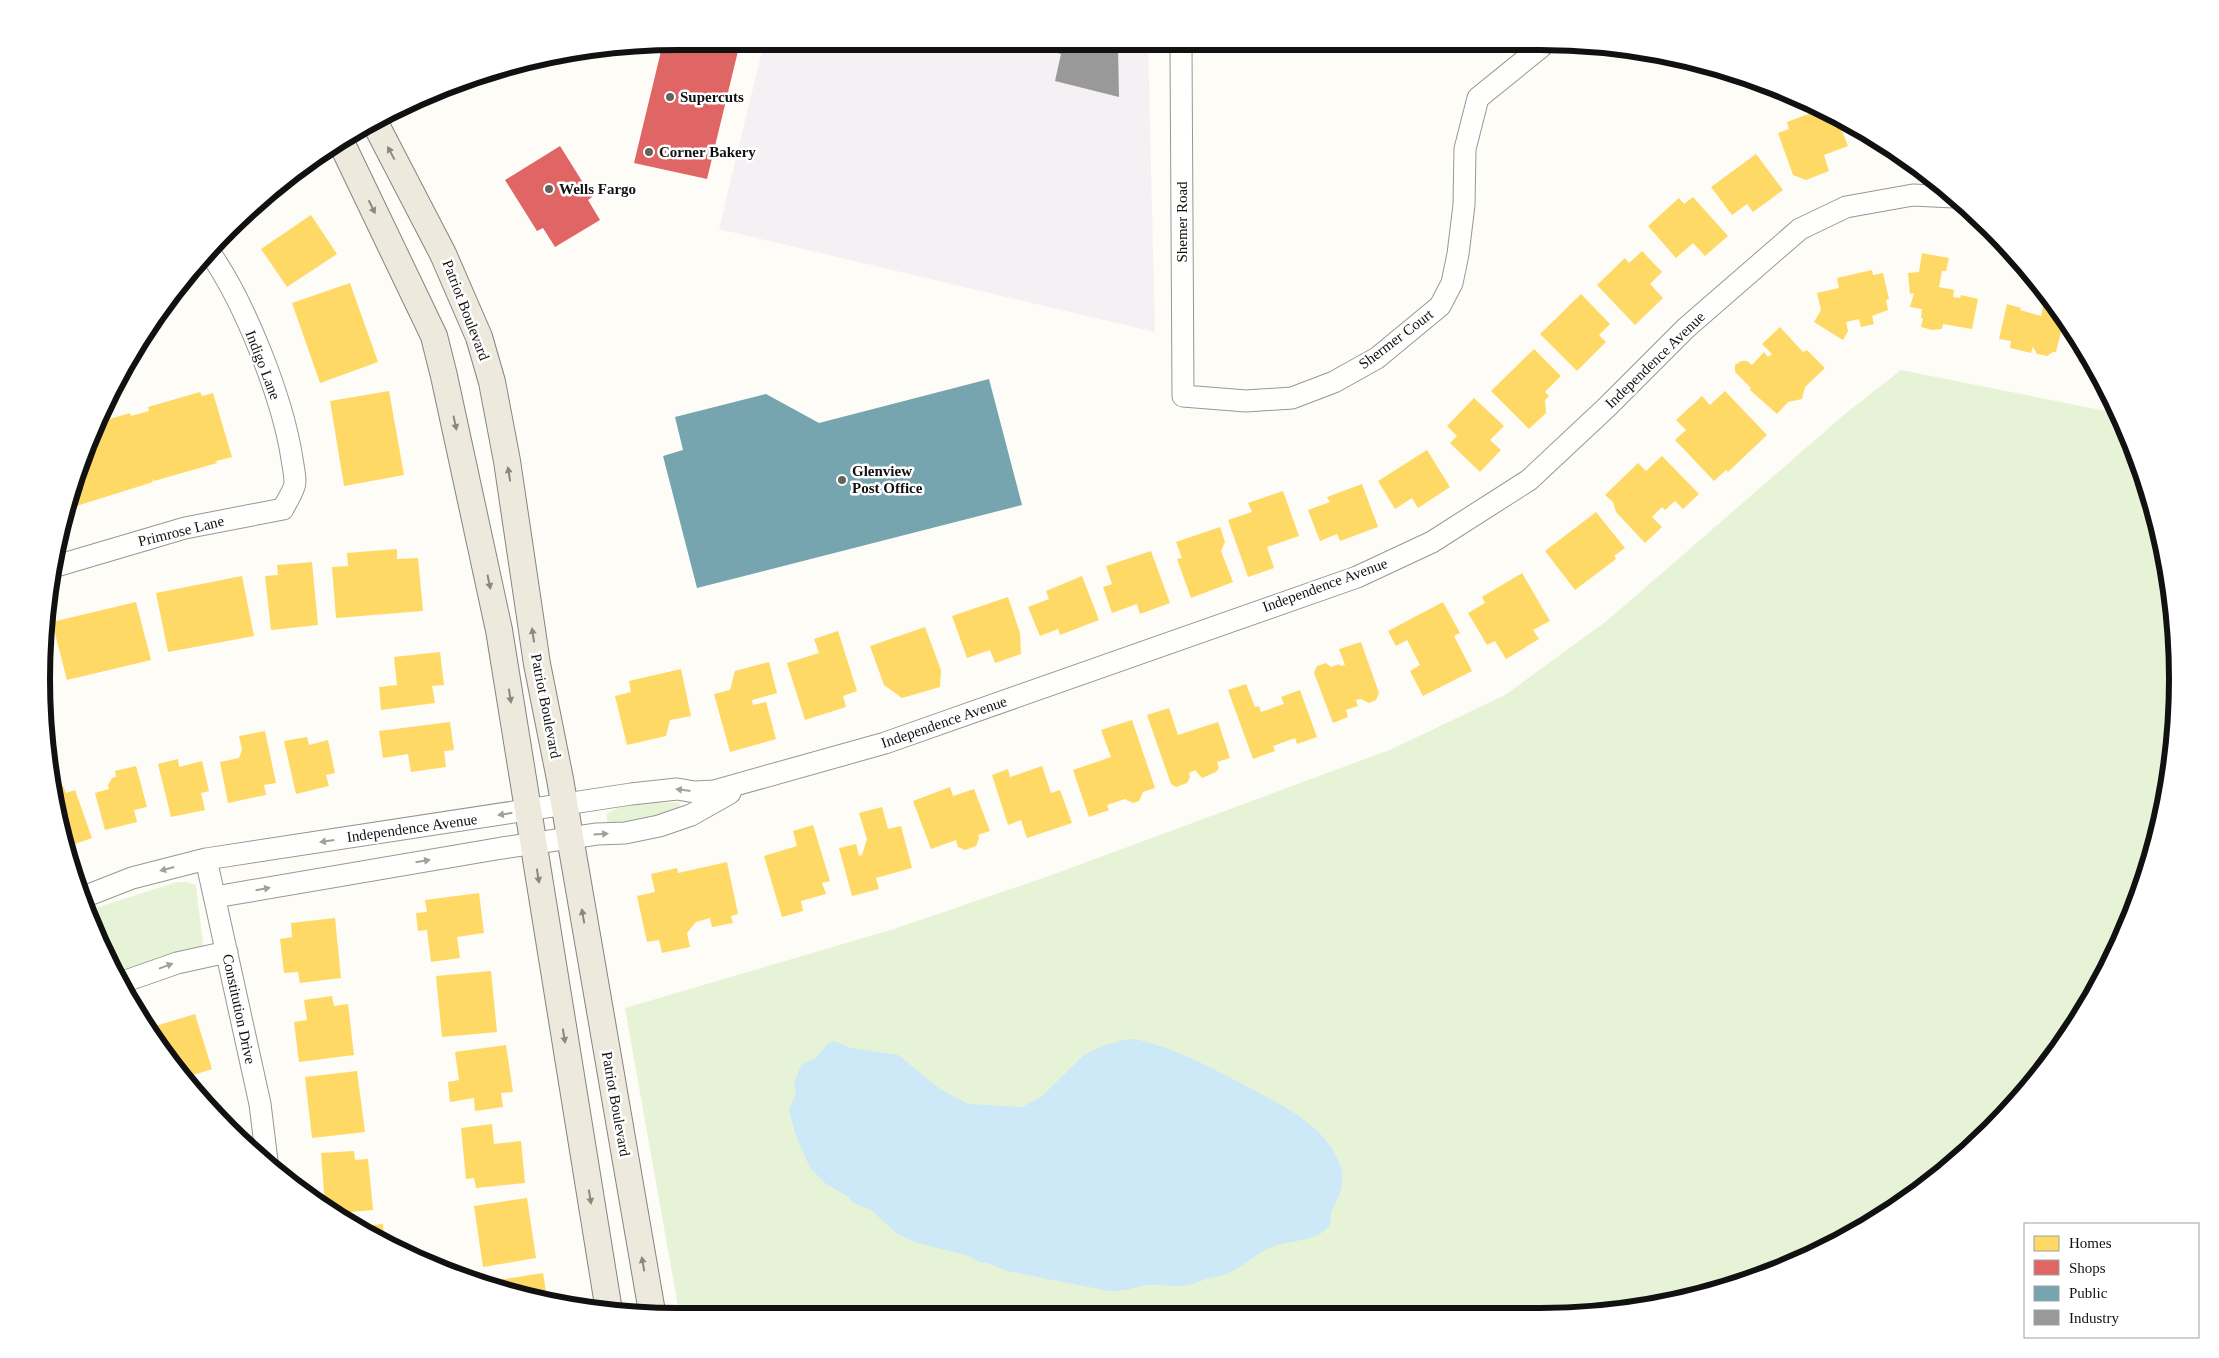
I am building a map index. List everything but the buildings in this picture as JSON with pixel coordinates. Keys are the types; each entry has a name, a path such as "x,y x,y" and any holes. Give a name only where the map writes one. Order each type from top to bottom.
{"main road":[{"name":"Patriot Boulevard","path":"377,127 443,254 479,336 492,382 507,461 537,664 570,838 651,1307"},
{"path":"344,147 434,336 497,620 608,1304"}],"street":[{"name":"Shemer Road","path":"1181,50 1183,396"},
{"name":"Shermer Court","path":"1183,396 1246,401 1292,398 1334,382 1377,358 1440,306 1452,283 1458,254 1464,205 1465,149 1478,98 1537,50"},
{"name":"Independence Avenue","path":"88,895 132,878 206,858 659,790 714,791 885,743 1018,697 1231,619 1356,577 1432,542 1529,480 1686,328 1800,229 1846,207 1912,196 1944,197"},
{"name":"Indigo Lane","path":"212,257 219,266 240,309 263,361 288,432 295,483"},
{"name":"Primrose Lane","path":"60,565 185,528 282,509 295,483"},
{"name":"Independence Avenue","path":"215,897 532,843 625,833 678,821 748,782"},
{"name":"Constitution Drive","path":"206,858 260,1104 266,1154"},
{"path":"127,981 177,963 227,952"}],"shaded area":[{"path":"762,50 1148,50 1155,332 719,229"}],"green space":[{"path":"1901,370 2109,412 2136,477 2148,516 2164,597 2169,679 2164,761 2148,842 2121,920 2085,994 2039,1062 1985,1124 1923,1178 1854,1224 1781,1260 1703,1287 1622,1303 1540,1308 678,1308 625,1008 894,929 1049,876 1392,749 1505,695 1608,620 1845,414"},
{"path":"679,802 681,814 607,825 607,814 622,807"},
{"path":"177,882 187,882 196,885 203,945 198,950 124,974 94,909"}],"water":[{"path":"1135,1039 1164,1047 1206,1065 1287,1109 1313,1127 1324,1138 1340,1165 1342,1182 1330,1223 1324,1231 1311,1238 1274,1246 1225,1274 1183,1286 1150,1285 1120,1291 1109,1291 1007,1271 987,1263 981,1263 969,1256 914,1242 896,1233 870,1209 853,1203 849,1197 826,1184 810,1168 795,1133 789,1110 796,1093 794,1084 801,1065 817,1057 828,1043 835,1041 851,1048 898,1055 940,1089 968,1104 1022,1107 1041,1097 1084,1055 1102,1046"}],"place":[{"name":"Supercuts","path":"670,97"},
{"name":"Corner Bakery","path":"649,152"},
{"name":"Wells Fargo","path":"549,189"},
{"name":"Glenview Post Office","path":"842,480"}]}
